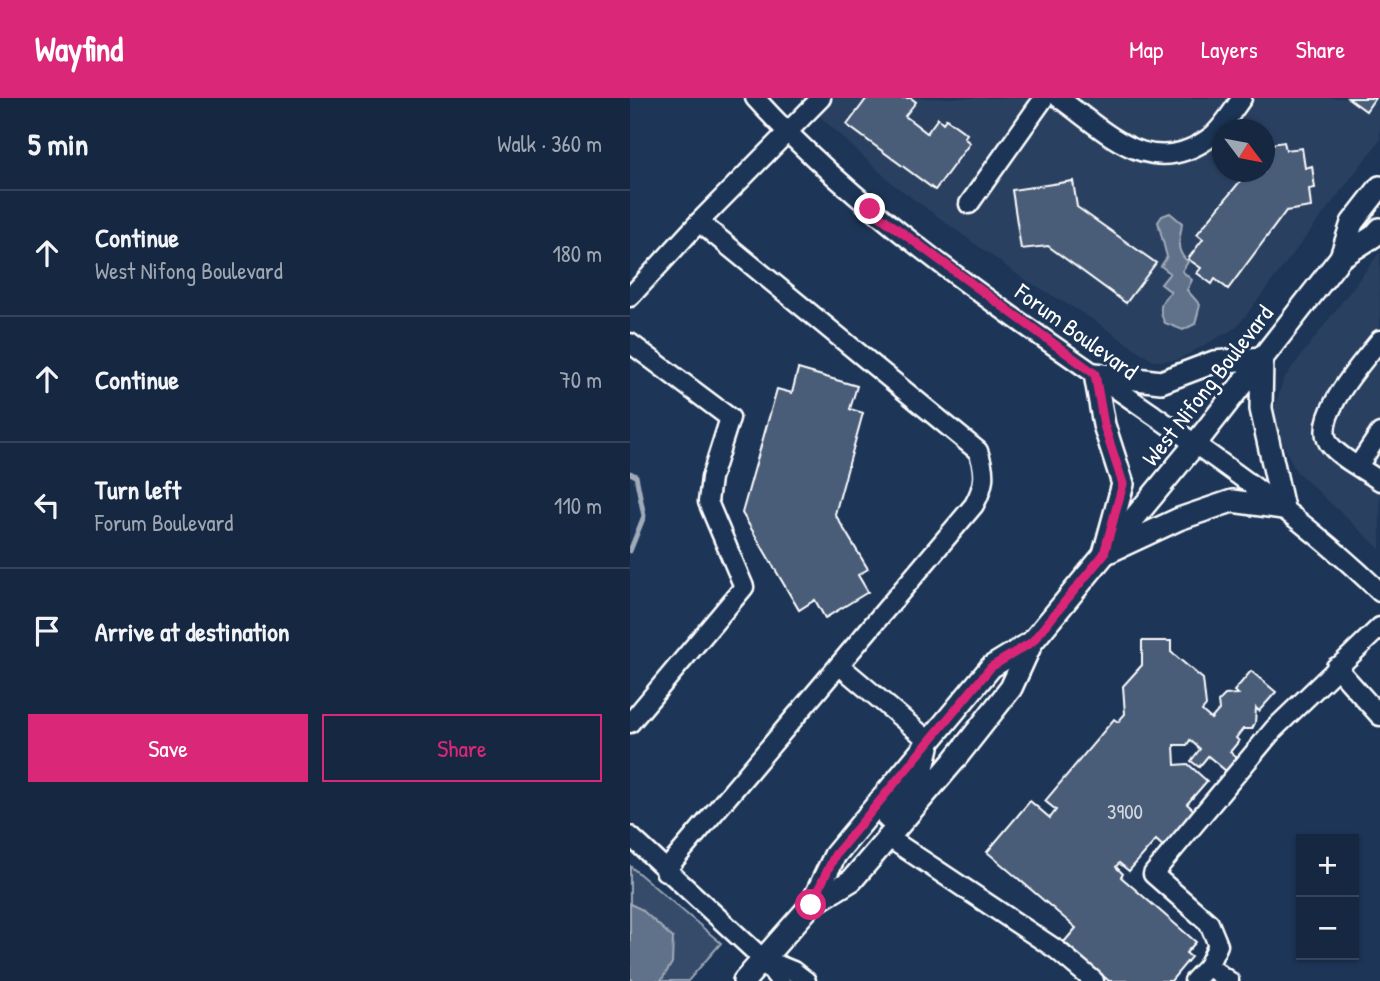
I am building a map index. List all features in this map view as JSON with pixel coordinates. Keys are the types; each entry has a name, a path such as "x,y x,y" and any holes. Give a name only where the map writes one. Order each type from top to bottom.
{"main road":[{"name":"West Nifong Boulevard","path":"1341,257 1352,223 1380,187"},
{"name":"West Nifong Boulevard","path":"811,905 852,880 889,838 1011,688 1032,642 1196,443 1341,257 1378,233"},
{"path":"1262,358 1261,409 1283,508 1232,501 1179,519 1104,554 1123,484 1104,425 1095,374 1161,382 1214,362 1262,358"},
{"name":"West Nifong Boulevard","path":"744,981 811,905 835,855 991,667 1032,642"},
{"path":"889,838 884,831 885,822 920,776 929,741"}],"street":[{"name":"Forum Boulevard","path":"755,98 788,134 870,209 1283,508 1380,592"},
{"path":"630,297 699,222 821,98"},
{"path":"969,204 1044,98"},
{"path":"1059,98 1116,139 1146,156 1180,153 1213,135 1242,98"},
{"path":"665,871 974,505 983,488 984,468 978,451 963,436 699,222"},
{"path":"1380,340 1351,377 1324,422 1323,434 1331,447 1380,481"},
{"path":"630,342 730,418 711,478 708,502 744,587 630,723"},
{"path":"1358,466 1380,433"},
{"path":"1194,981 1208,966 1218,945 1209,923 1153,874 1274,729 1380,627"},
{"path":"839,665 929,741"},
{"path":"1336,667 1380,716"},
{"path":"630,836 763,959 780,981"},
{"path":"889,838 1057,950 1094,981"},
{"path":"763,959 793,971 806,981"},
{"path":"1208,966 1229,981"}],"shaded area":[{"path":"800,98 1380,98 1380,140 1237,327 1177,360 1153,361 1089,317 1018,275 893,184"},
{"path":"1170,213 1182,223 1179,248 1188,262 1182,271 1192,280 1187,290 1200,305 1195,324 1183,330 1165,323 1161,310 1162,302 1171,292 1161,284 1170,273 1161,266 1167,257 1158,222 1162,216"},
{"path":"1380,252 1380,549 1295,470 1274,423 1274,409 1284,378"},
{"path":"630,866 721,943 688,981 630,981"},
{"path":"630,904 641,909 673,938 672,963 661,981 635,981 630,978"}],"building":[{"path":"867,98 911,98 916,102 905,116 927,133 938,118 943,123 946,119 967,134 964,138 970,143 935,190 847,125"},
{"path":"1348,98 1375,98 1366,111"},
{"path":"1284,142 1286,150 1302,148 1305,168 1312,166 1315,188 1309,189 1311,207 1286,211 1228,289 1215,279 1212,284 1197,273 1201,268 1188,259 1203,239 1197,234 1240,182 1275,182 1275,143"},
{"path":"1073,181 1077,207 1156,263 1126,303 1048,246 1021,249 1012,190"},
{"path":"798,369 857,386 850,409 863,413 835,514 868,569 858,575 868,592 825,618 815,600 799,610 742,513 777,389 792,393"},
{"path":"1142,641 1171,641 1171,652 1203,679 1206,706 1202,711 1211,719 1219,710 1218,702 1225,695 1238,694 1234,691 1251,671 1276,692 1259,711 1256,708 1252,729 1243,729 1236,738 1239,741 1230,752 1237,758 1226,771 1208,756 1199,767 1191,761 1200,749 1190,740 1187,745 1174,745 1175,765 1188,764 1207,781 1187,804 1196,812 1165,848 1156,840 1129,871 1119,863 1116,867 1123,874 1121,877 1196,942 1186,953 1191,957 1171,981 1109,981 1064,942 1076,928 987,852 1030,801 1050,818 1056,810 1045,801 1114,719 1118,722 1125,714 1123,686 1142,665"}],"waterway":[{"path":"630,473 636,476 644,516 630,551"}],"route":[{"path":"811,905 835,855 991,667 1032,642 1104,554 1123,484 1104,425 1095,374 870,209"}]}
